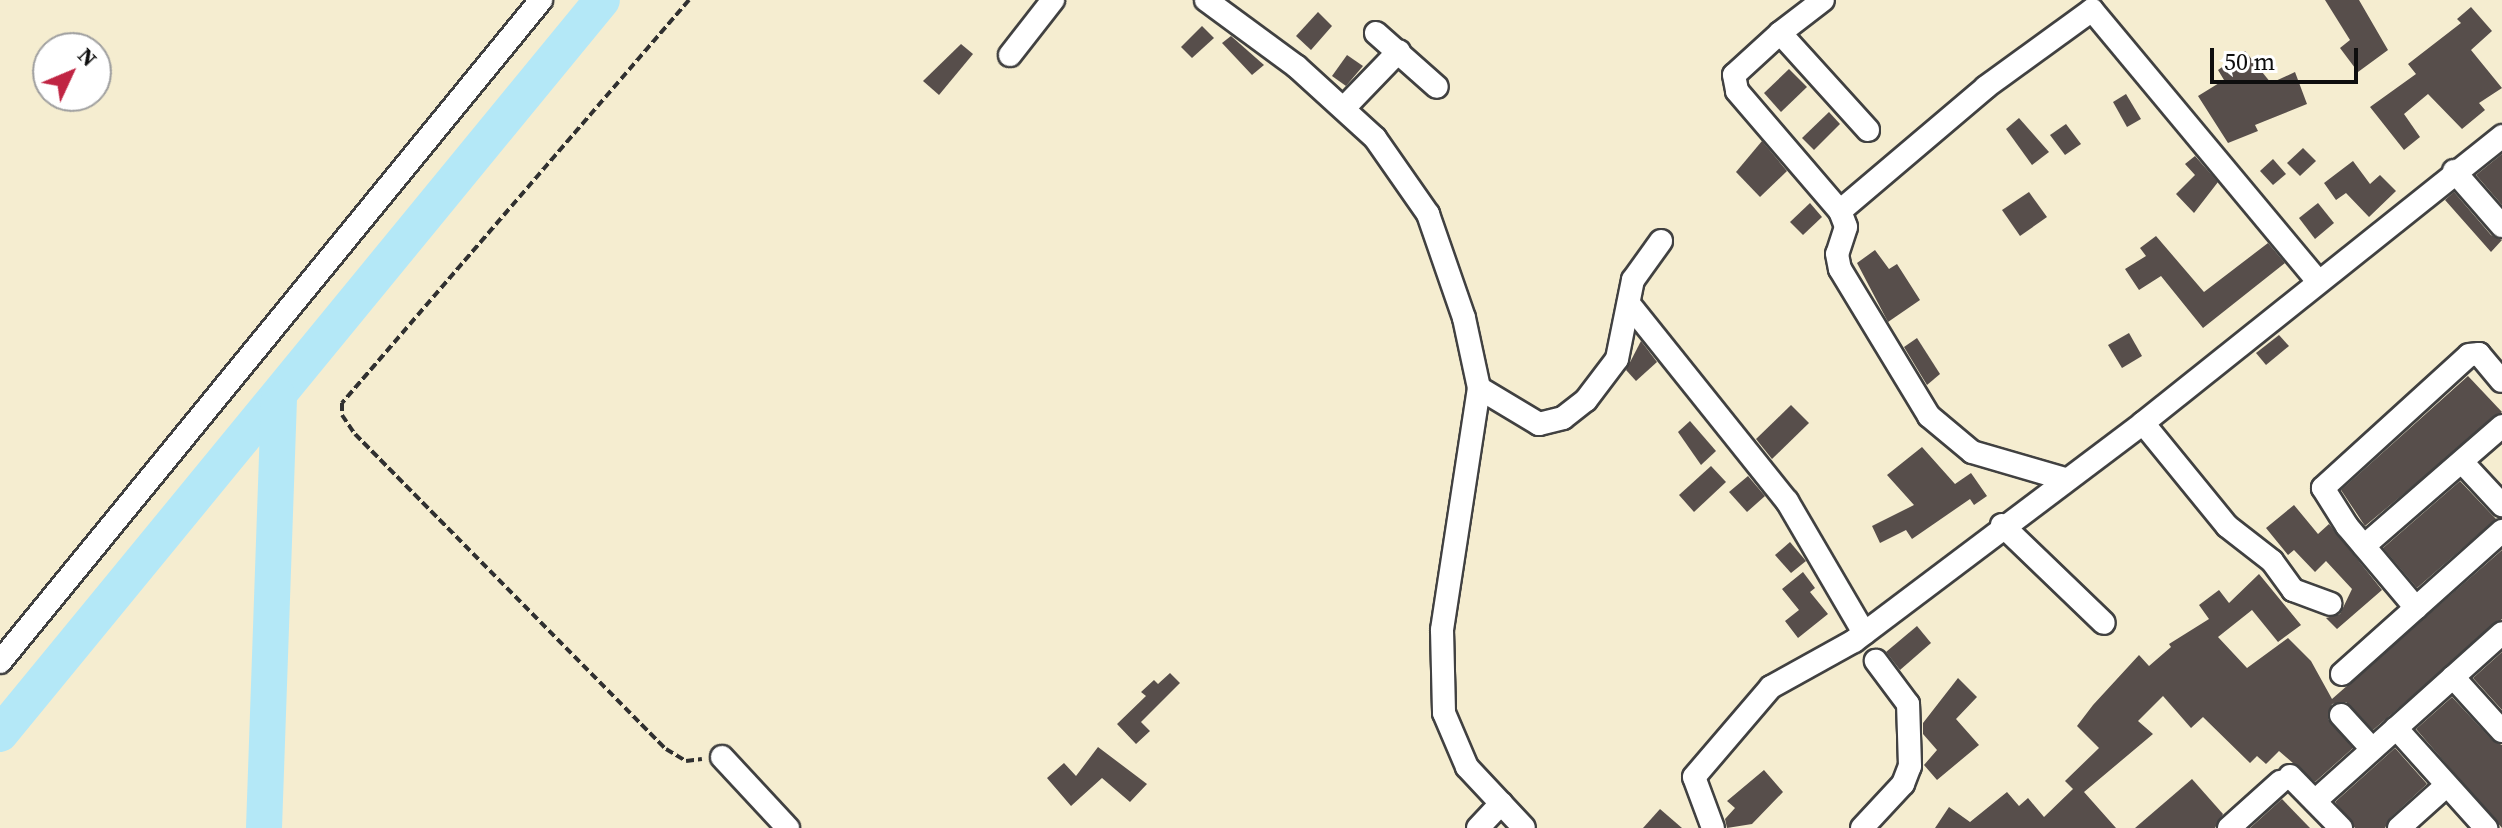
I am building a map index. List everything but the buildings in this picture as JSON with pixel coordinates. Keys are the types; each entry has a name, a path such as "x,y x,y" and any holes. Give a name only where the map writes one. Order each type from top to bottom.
{"street":[{"path":"0,662 541,0"},
{"path":"1010,55 1053,0"},
{"path":"1206,0 1344,108 1375,138 1428,214 1464,318 1479,388 1442,630 1444,713 1467,767 1524,828"},
{"path":"1823,0 1739,67 1734,82 1840,211 1846,227 1837,254 1840,269 1929,416 1972,452 2065,479"},
{"path":"1840,211 1986,87 2089,5 2317,280"},
{"path":"1376,33 1437,87"},
{"path":"1780,33 1868,130"},
{"path":"1344,108 1399,51"},
{"path":"1713,828 1694,777 1771,687 1864,633 2002,525 2143,423 2317,280 2502,136"},
{"path":"2454,171 2502,226"},
{"path":"1479,388 1529,422 1563,418 1586,400 1617,359 1633,280 1661,241"},
{"path":"1629,304 1787,501 1864,633"},
{"path":"2416,608 2364,546 2323,488 2469,355 2479,354 2502,381"},
{"path":"2143,423 2227,526 2272,561 2293,590 2331,604"},
{"path":"2364,546 2502,426"},
{"path":"2462,462 2502,505"},
{"path":"2002,525 2104,623"},
{"path":"2342,674 2502,531"},
{"path":"2315,801 2502,633"},
{"path":"1862,828 1903,784 1910,766 1908,704 1876,661"},
{"path":"2453,677 2502,731"},
{"path":"2341,715 2372,749"},
{"path":"2396,728 2486,828"},
{"path":"722,757 788,828"},
{"path":"2229,828 2285,779 2315,801 2341,828"},
{"path":"2399,828 2447,785"},
{"path":"1478,828 1501,803"}],"path":[{"path":"689,0 348,391 342,415 666,749 686,761 722,757"}],"shaded area":[{"path":"0,0 2502,0 2502,828 0,828"}],"waterway":[{"path":"0,734 602,0"},
{"path":"264,828 279,397"}]}
